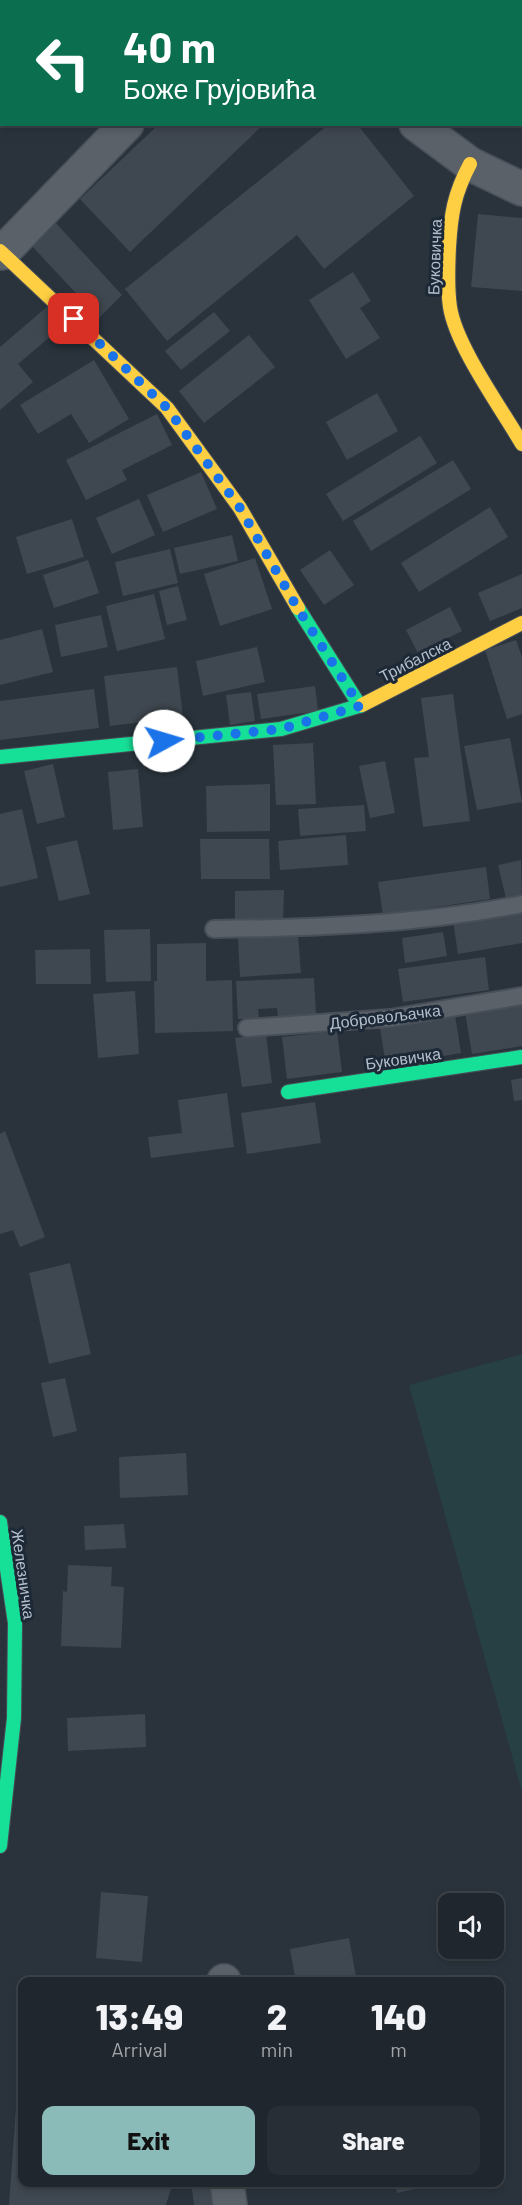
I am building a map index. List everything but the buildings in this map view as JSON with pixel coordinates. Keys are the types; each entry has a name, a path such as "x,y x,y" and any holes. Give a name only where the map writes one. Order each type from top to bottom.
{"street":[{"path":"125,126 1,252 167,408 240,508 298,609 360,706"},
{"path":"419,126 470,164 522,189"},
{"name":"Буковичка","path":"470,164 458,187 451,218 448,275 450,308 464,346 522,444"},
{"name":"Трибалска","path":"0,757 281,729 360,706 522,623"},
{"name":"Буковичка","path":"288,1092 522,1057"},
{"name":"Железничка","path":"0,1522 15,1623 14,1718 0,1846"},
{"path":"228,2187 230,2205"}],"lane":[{"path":"214,929 292,929 369,924 522,904"},
{"name":"Добровољачка","path":"248,1028 391,1018 522,996"}],"green space":[{"path":"522,1354 522,1792 409,1385"}],"traffic: fast":[{"path":"298,608 360,706"},
{"path":"0,757 281,729 362,705"},
{"path":"288,1092 522,1057"},
{"path":"0,1522 15,1623 14,1718 0,1846"}],"traffic: slow":[{"path":"470,164 454,204 451,224 448,277 450,307 454,323 470,358 522,444"},
{"path":"0,251 167,408 240,508 298,608"},
{"path":"362,705 522,623"}],"route":[{"path":"74,319 167,408 240,508 298,609 360,706 281,729 164,741"}]}
